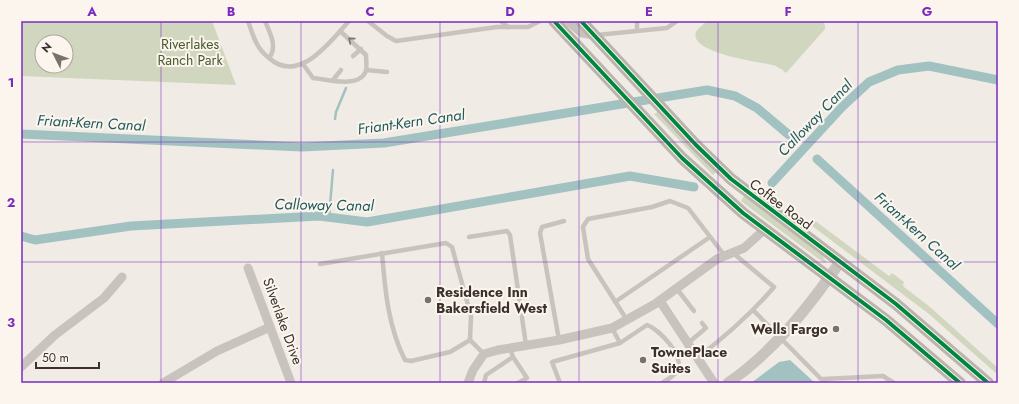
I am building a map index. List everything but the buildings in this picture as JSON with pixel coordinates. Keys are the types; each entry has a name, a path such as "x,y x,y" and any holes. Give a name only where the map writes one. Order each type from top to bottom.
{"main road":[{"name":"Coffee Road","path":"554,21 682,158 743,213 886,320 960,383"},
{"name":"Coffee Road","path":"581,21 731,179 896,304 988,383"}],"street":[{"path":"568,21 582,32 594,35"},
{"path":"468,383 473,370 484,354 559,340 612,328 660,301 717,259 744,248 765,229"},
{"path":"728,383 754,363 806,310 840,262"},
{"name":"Silverlake Drive","path":"248,268 291,383"},
{"path":"21,367 55,336 104,298 122,277"},
{"path":"660,301 714,383"},
{"path":"163,383 217,351 270,327"}],"lane":[{"path":"248,21 256,44 270,58 282,65 299,66 311,60 349,21"},
{"path":"265,21 274,44 273,53 270,58"},
{"path":"368,21 386,36 396,41 508,27 528,27 540,21"},
{"path":"502,21 508,27"},
{"path":"637,21 637,31"},
{"path":"594,35 667,28 677,21"},
{"path":"303,64 313,78 353,81 362,76 366,70 366,55 340,31"},
{"path":"353,56 361,49"},
{"path":"332,80 341,70"},
{"path":"366,70 387,72"},
{"path":"627,320 588,259 583,227 588,219 652,207 670,201 688,208 710,237 729,254 774,287 754,311 726,336 697,358"},
{"path":"559,340 540,233 542,227 564,221"},
{"path":"469,237 507,231 510,235 526,345"},
{"path":"615,302 710,237"},
{"path":"320,264 446,243 452,247 471,316 470,340 484,354"},
{"path":"382,253 389,315 398,346 405,360 411,361 450,352 470,340"},
{"path":"677,289 694,311"},
{"path":"754,311 824,381 883,376 894,383"},
{"path":"688,343 706,328 702,323"},
{"path":"560,383 552,362 620,343 647,325 659,331 676,353 679,363 674,375 662,383"},
{"path":"612,328 620,343"},
{"path":"510,348 513,357 526,378 518,383"},
{"path":"484,383 486,375 513,357"}],"green space":[{"name":"Riverlakes Ranch Park","path":"21,21 212,21 236,85 21,76"},
{"path":"707,21 822,21 825,25 825,29 786,73 773,65 741,59 713,51 703,46 696,39 696,32"},
{"path":"658,112 716,172 713,175 654,114"},
{"path":"744,196 822,255 826,262 824,263 741,201"},
{"path":"814,220 889,276 892,273 904,282 904,287 930,307 998,368 998,375 929,314 811,225"}],"water":[{"path":"790,360 815,383 751,383 779,362"}],"waterway":[{"name":"Calloway Canal","path":"772,183 842,107 869,82 898,70 929,66 998,80"},
{"path":"335,119 336,112 346,88"},
{"name":"Friant-Kern Canal","path":"21,134 302,147 384,143 707,90 735,96 757,108 789,135"},
{"name":"Friant-Kern Canal","path":"817,159 998,324"},
{"path":"329,217 333,170"},
{"name":"Calloway Canal","path":"21,236 35,240 131,226 319,216 367,222 630,176 694,187"}],"cycle path":[{"path":"554,21 682,158 743,213 886,320 960,383"},
{"path":"581,21 696,145 731,179 896,304 988,383"}],"place":[{"name":"Residence Inn Bakersfield West","path":"428,300"},
{"name":"Wells Fargo","path":"836,329"},
{"name":"TownePlace Suites","path":"643,360"}]}
